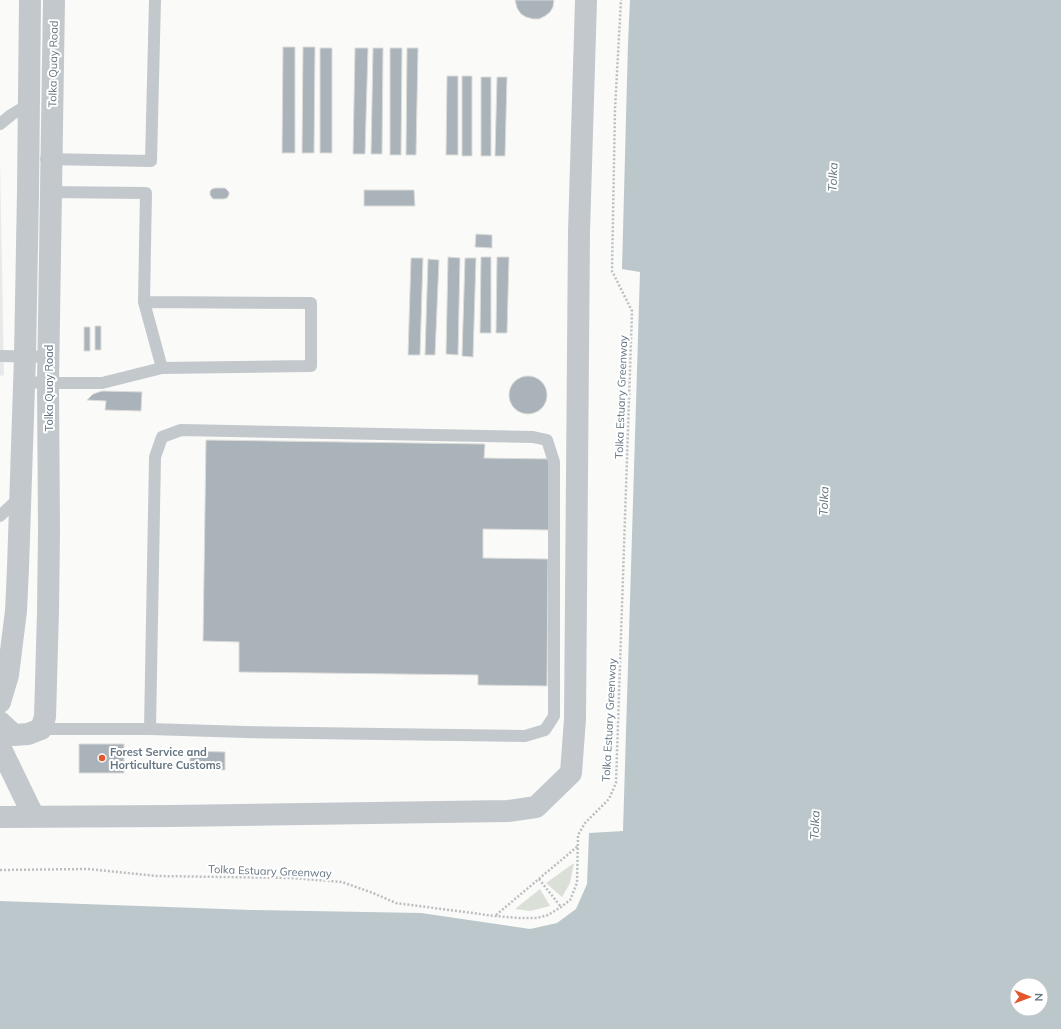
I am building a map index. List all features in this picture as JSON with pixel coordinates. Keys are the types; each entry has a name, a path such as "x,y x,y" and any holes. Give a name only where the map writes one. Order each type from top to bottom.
{"street":[{"name":"Tolka Quay Road","path":"0,702 8,676 16,611 18,568 25,356 29,159 30,0"},
{"name":"Tolka Quay Road","path":"41,729 45,717 48,612 48,383 54,0"},
{"path":"0,817 188,816 508,810 536,807 571,773 576,719 579,232 586,0"},
{"path":"0,722 14,735 28,734 41,729"},
{"path":"0,742 2,752 34,817"}],"lane":[{"path":"29,159 151,162 154,0"},
{"path":"0,124 29,104"},
{"path":"28,192 146,193 144,302 162,368"},
{"path":"24,382 102,383 162,368 311,366 311,303 144,302"},
{"path":"0,356 49,357"},
{"path":"41,729 150,729 244,732 525,736 545,730 554,716 554,462 547,440 533,436 181,430 162,437 155,457 150,729"},
{"path":"0,516 20,497"}],"path":[{"name":"Tolka Estuary Greenway","path":"0,870 88,869 157,876 292,878 342,882 396,903 519,918 537,918 548,915 570,900 577,884 578,835 585,822 609,799 616,783 632,312 612,271 615,108 621,0"},
{"path":"495,916 578,846"},
{"path":"539,879 561,907"}],"shaded area":[{"path":"0,158 4,375 0,376"},
{"path":"574,863 570,883 562,897 546,883"},
{"path":"540,889 550,906 530,911 515,909"}],"water":[{"name":"Tolka","path":"630,0 1061,0 1061,1029 0,1029 0,901 251,910 421,913 530,929 557,923 576,909 587,884 589,833 623,831 640,272 622,269"}],"building":[{"path":"515,0 554,0 553,7 550,12 539,19 533,19 521,14 517,8"},
{"path":"283,47 295,47 295,153 282,153"},
{"path":"303,47 315,47 314,153 302,153"},
{"path":"320,48 332,48 332,153 320,153"},
{"path":"355,48 368,48 365,154 353,154"},
{"path":"373,48 383,48 382,154 371,154"},
{"path":"390,48 402,48 401,155 390,155"},
{"path":"407,48 418,48 416,155 406,155"},
{"path":"447,76 458,76 458,155 446,155"},
{"path":"462,76 472,76 472,156 462,156"},
{"path":"481,77 491,77 491,156 481,156"},
{"path":"497,77 507,77 505,156 495,156"},
{"path":"215,188 225,188 229,192 229,195 224,199 213,199 210,195 210,191"},
{"path":"364,190 414,190 415,206 364,206"},
{"path":"476,234 492,235 492,248 475,247"},
{"path":"448,257 460,258 458,355 446,354"},
{"path":"481,257 491,257 491,333 480,333"},
{"path":"497,257 509,257 507,333 496,333"},
{"path":"411,258 423,258 420,355 408,355"},
{"path":"465,258 476,258 473,357 462,356"},
{"path":"428,259 439,260 435,355 425,355"},
{"path":"95,326 101,326 101,350 95,350"},
{"path":"84,327 90,327 90,351 84,351"},
{"path":"524,376 532,376 542,381 546,388 546,402 542,409 532,414 524,414 514,409 512,406 509,399 509,391 514,381 517,379"},
{"path":"102,391 142,392 141,411 105,410 106,401 87,400 93,394"},
{"path":"206,440 485,444 484,458 550,459 549,530 483,529 483,558 548,559 547,686 478,685 478,675 239,672 239,642 203,641"},
{"name":"Forest Service and Horticulture Customs","path":"79,744 124,744 124,773 79,773"},
{"path":"190,751 225,752 225,770 190,769"}],"place":[{"name":"Forest Service and Horticulture Customs","path":"102,758"}]}
